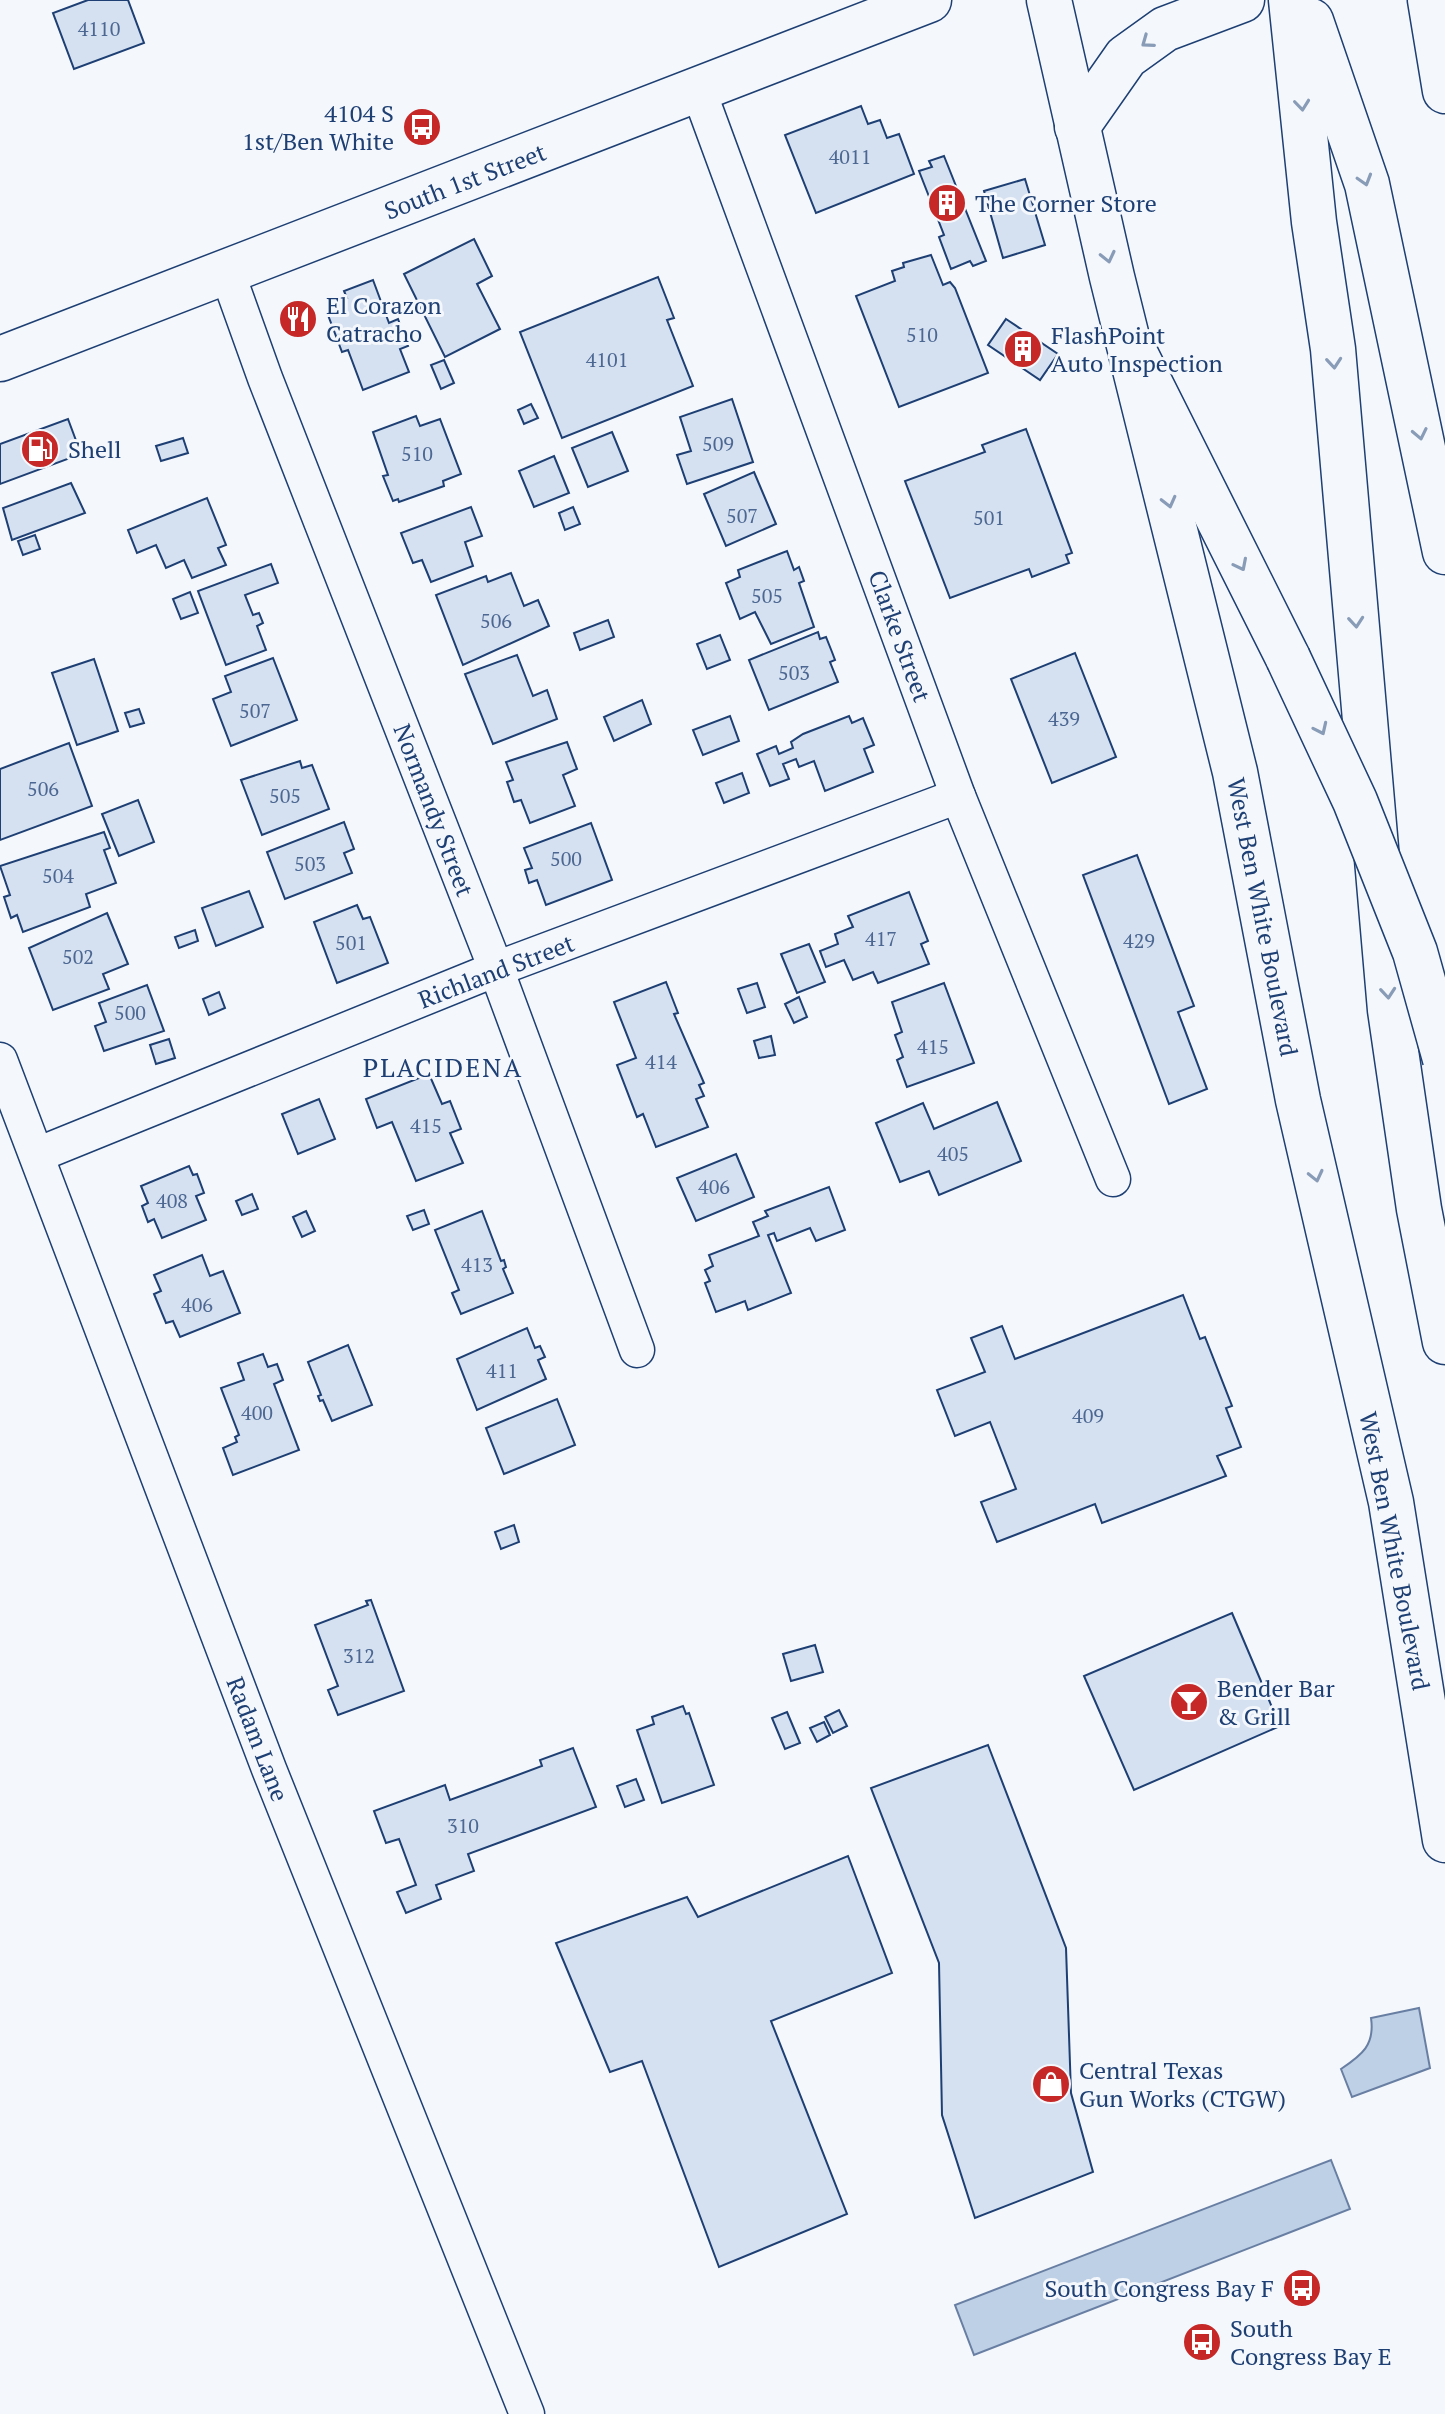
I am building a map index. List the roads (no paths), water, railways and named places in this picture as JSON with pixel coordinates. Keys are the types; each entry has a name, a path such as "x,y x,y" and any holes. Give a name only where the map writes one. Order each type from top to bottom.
{"main road":[{"name":"South 1st Street","path":"0,359 929,0"},
{"name":"West Ben White Boulevard","path":"1049,0 1077,127 1235,772 1298,1100 1391,1502 1445,1840"},
{"path":"1291,0 1314,222 1333,349 1390,1010 1419,1209 1445,1342"},
{"path":"1304,0 1367,184 1445,552"},
{"path":"1430,0 1445,91"},
{"path":"1077,127 1126,57 1165,29 1230,5"},
{"path":"1131,345 1288,658 1355,801 1409,939 1445,1059"}],"street":[{"name":"Clarke Street","path":"698,89 958,796 1113,1179"},
{"name":"Normandy Street","path":"227,272 265,378 496,969 637,1350"},
{"name":"Richland Street","path":"37,1155 496,969 958,796"},
{"name":"Radam Lane","path":"0,1060 269,1769 527,2414"}],"water":[{"path":"1419,2008 1430,2068 1352,2097 1341,2069 1355,2059 1369,2042 1371,2018"},
{"path":"1331,2160 1350,2209 974,2355 955,2305"}],"place":[{"name":"4104 S 1st/Ben White","path":"422,127"},
{"name":"The Corner Store","path":"947,203"},
{"name":"El Corazon Catracho","path":"298,319"},
{"name":"FlashPoint Auto Inspection","path":"1023,349"},
{"name":"Shell","path":"40,449"},
{"name":"Bender Bar & Grill","path":"1189,1702"},
{"name":"Central Texas Gun Works (CTGW)","path":"1051,2084"},
{"name":"South Congress Bay F","path":"1302,2288"},
{"name":"South Congress Bay E","path":"1202,2342"}],"district":[{"name":"PLACIDENA","path":"443,1067"}]}
